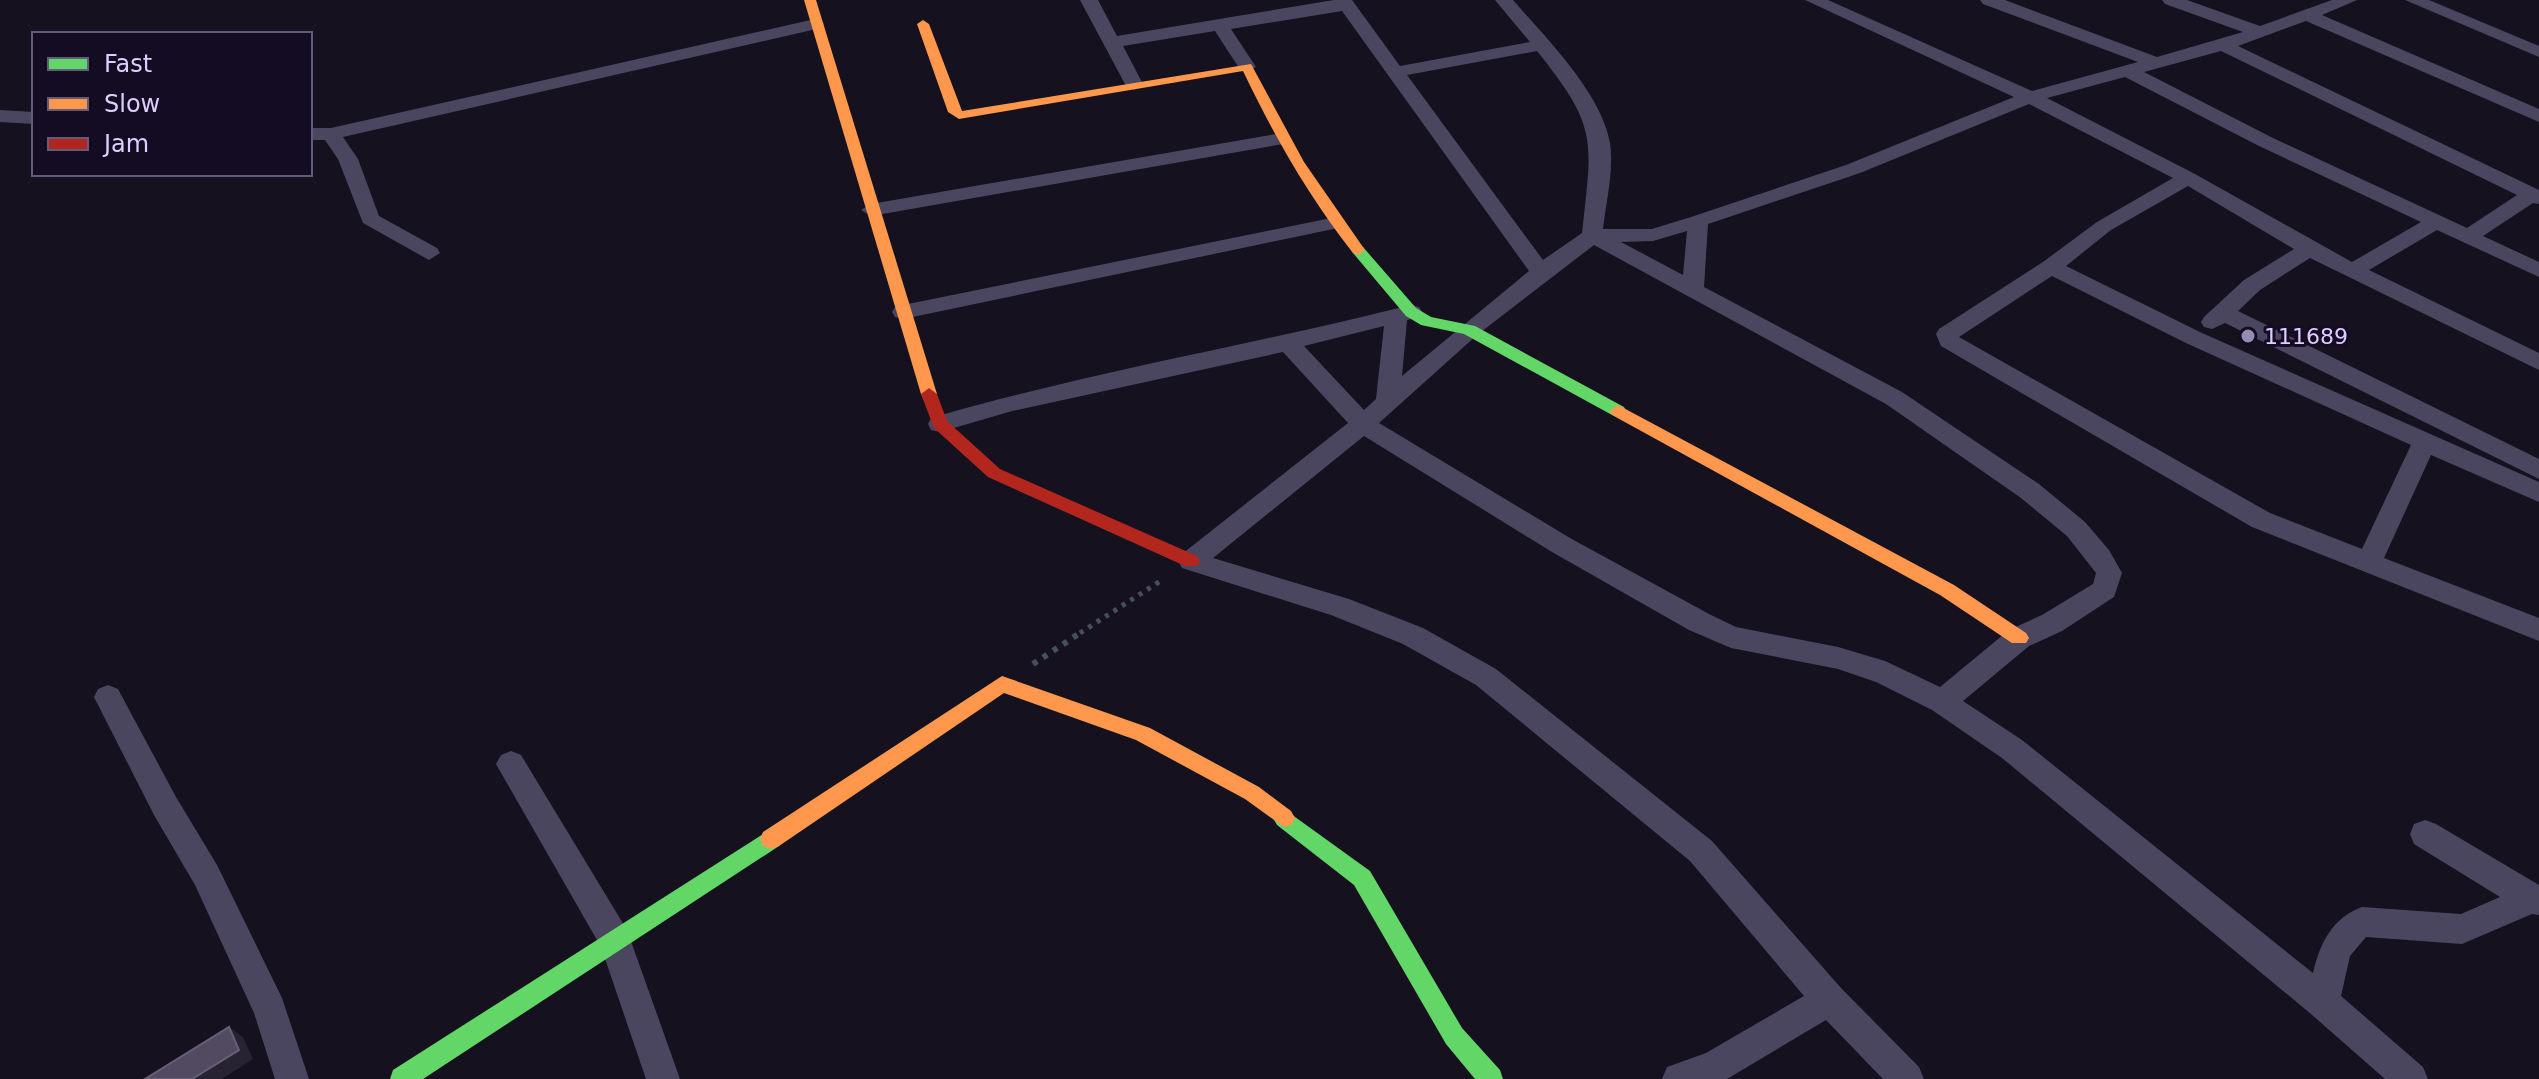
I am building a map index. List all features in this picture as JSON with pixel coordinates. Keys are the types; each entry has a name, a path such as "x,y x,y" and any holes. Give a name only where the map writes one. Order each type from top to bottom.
{"street":[{"path":"810,0 917,363 940,424 994,473 1191,561 1339,607 1399,630 1486,677 1701,851 1829,1000 1907,1079"},
{"path":"1089,0 1134,84"},
{"path":"1504,0 1582,101 1600,143 1592,236"},
{"path":"1814,0 2030,97 2188,178 2309,249 2539,362"},
{"path":"1989,0 2153,62"},
{"path":"2171,0 2261,32"},
{"path":"1191,561 1363,424 1469,330 1592,236 1653,235 1698,221 1853,169 2030,97 2223,45 2348,0"},
{"path":"2414,0 2539,52"},
{"path":"1113,42 1345,2 1541,272"},
{"path":"2309,16 2539,116"},
{"path":"321,134 815,24"},
{"path":"923,24 955,112 959,115 1247,67"},
{"path":"1220,25 1247,67 1282,139 1336,223 1404,314 1388,401"},
{"path":"1395,72 1540,45"},
{"path":"2223,45 2535,196"},
{"path":"2126,70 2435,223 2539,270"},
{"path":"0,116 32,118"},
{"path":"321,134 348,159 370,219 429,253"},
{"path":"871,210 1282,139"},
{"path":"2188,178 2104,226 2051,267 1947,334 1949,341 2261,520 2539,630"},
{"path":"2469,236 2535,196"},
{"path":"1693,290 1698,221"},
{"path":"903,312 1336,223"},
{"path":"2353,270 2435,223"},
{"path":"1592,236 1894,398 2030,491 2076,529 2105,565 2109,573 2105,590 2052,623 2019,638 1942,702"},
{"path":"2194,338 2252,285 2309,249"},
{"path":"2051,267 2194,338 2424,443 2538,486"},
{"path":"2222,312 2538,486"},
{"path":"940,424 1011,403 1288,343 1404,314 1469,330 1947,590 2019,638"},
{"path":"1288,343 1363,424 1561,545 1699,622 1731,637 1838,658 1885,673 1942,702 2012,749 2323,1002 2411,1079"},
{"path":"2369,562 2424,443"},
{"path":"402,1079 1002,684 1143,734 1198,763 1252,793 1362,878 1454,1036 1491,1079"},
{"path":"108,697 165,806 206,875 270,1010 292,1079"},
{"path":"511,764 615,941 663,1079"},
{"path":"2425,834 2535,900"},
{"path":"2323,1002 2334,952 2348,930 2362,922 2462,929 2535,900"},
{"path":"1679,1079 1714,1067 1829,1000"}],"path":[{"path":"1002,684 1191,561"}],"building":[{"path":"229,1027 239,1050 192,1079 145,1079"}],"traffic: fast":[{"path":"1358,250 1411,312 1426,321 1469,330 1618,411"},
{"path":"1284,818 1362,878 1454,1036 1491,1079"},
{"path":"402,1079 771,839"}],"traffic: slow":[{"path":"810,0 929,394"},
{"path":"923,24 955,112 959,115 1247,67 1297,162 1358,250"},
{"path":"1618,411 1947,590 2019,638"},
{"path":"771,839 1002,684 1143,734 1252,793 1284,818"}],"traffic: jam":[{"path":"929,394 940,424 994,473 1191,561"}],"place":[{"name":"111689","path":"2248,336"}]}
